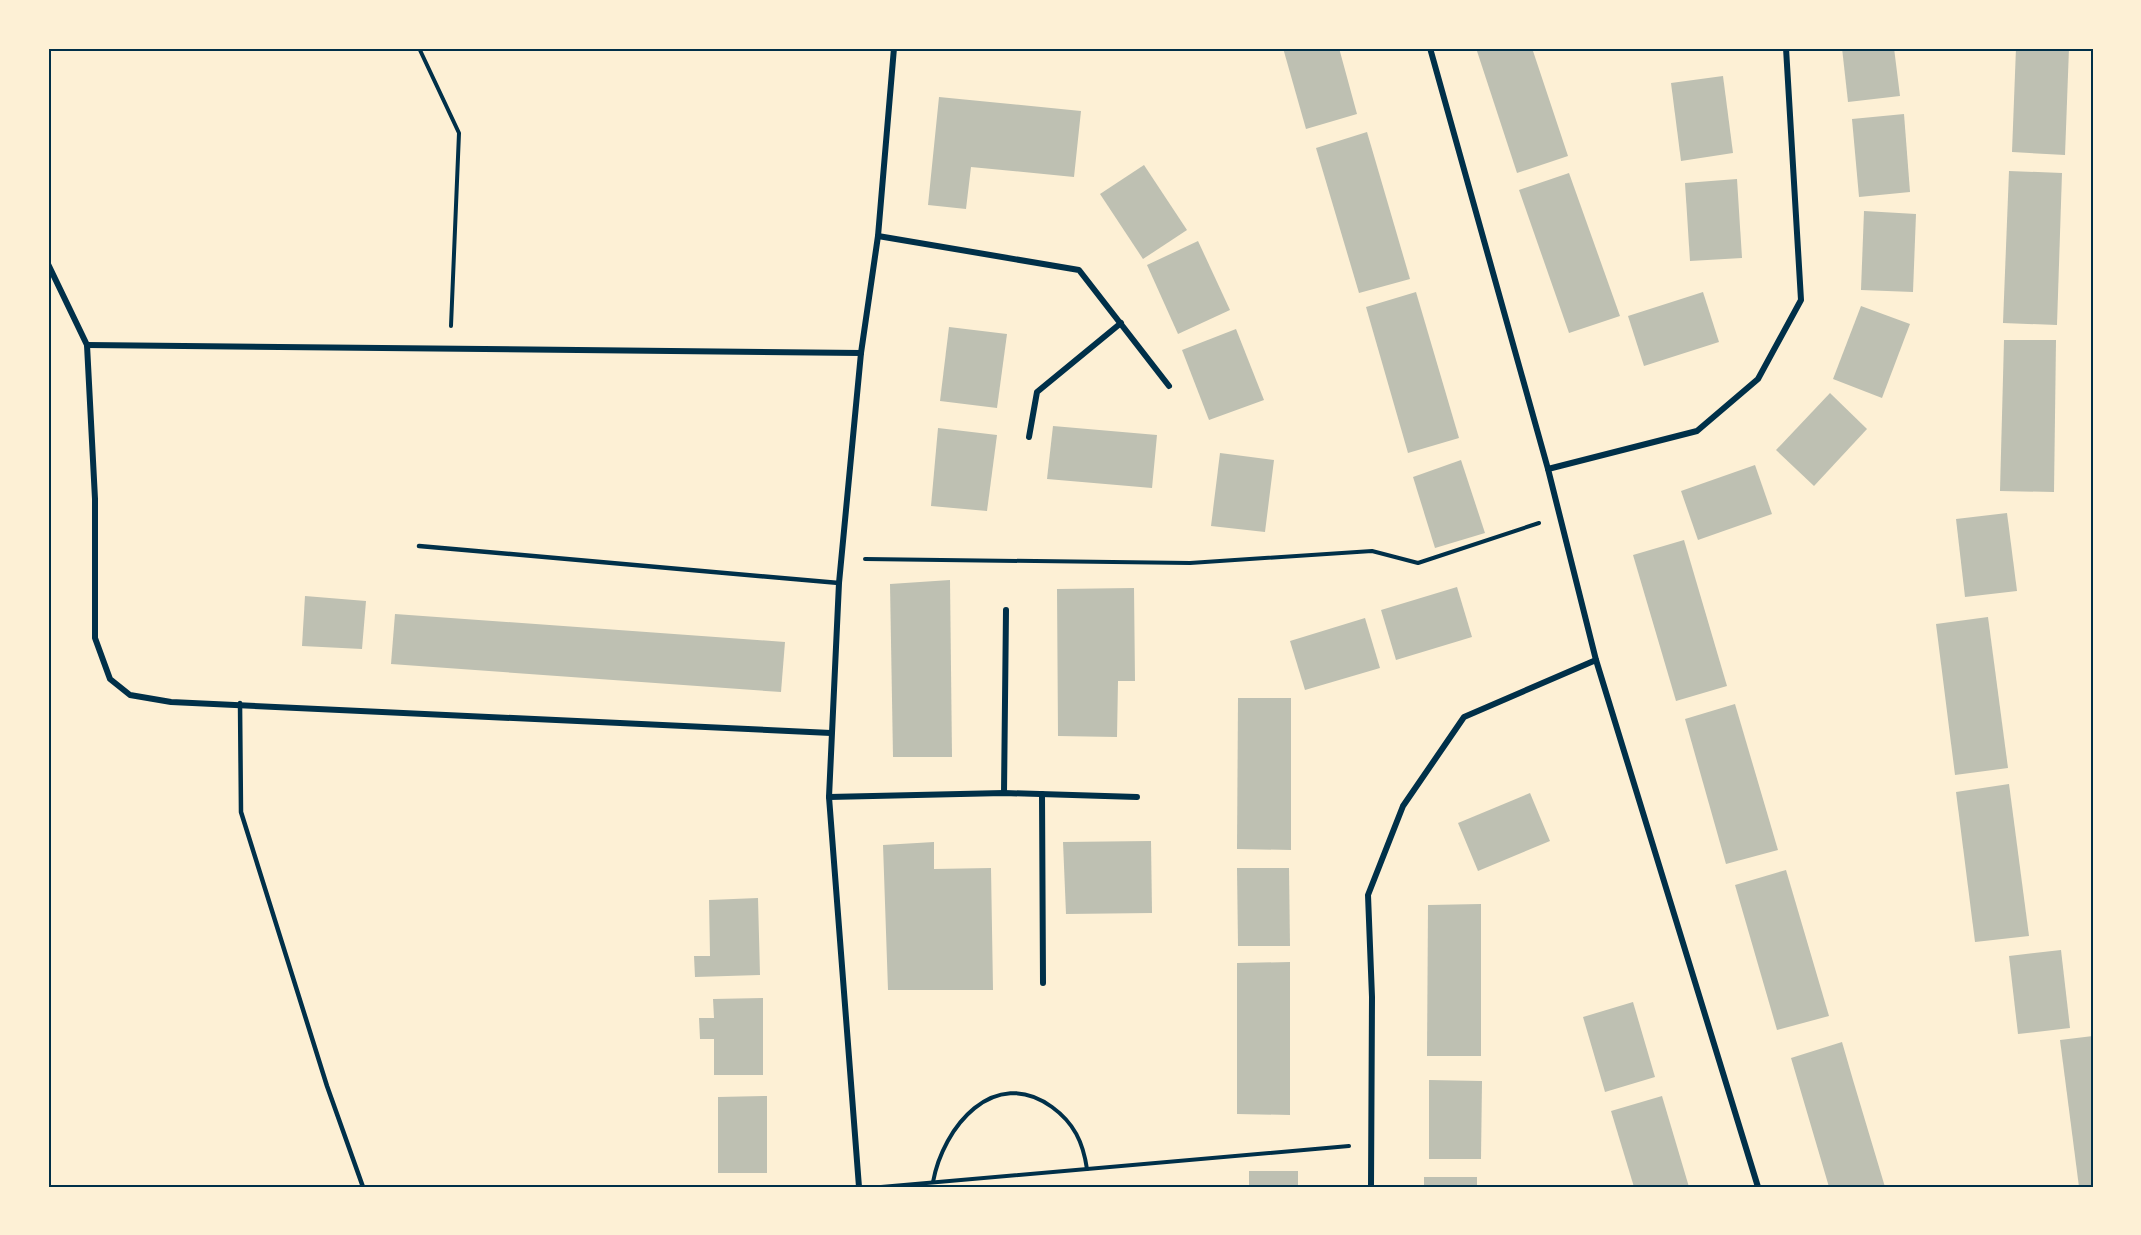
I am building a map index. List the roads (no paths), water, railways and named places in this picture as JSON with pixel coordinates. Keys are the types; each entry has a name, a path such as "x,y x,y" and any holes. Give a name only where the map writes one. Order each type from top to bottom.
{"street":[{"path":"860,1187 829,797 841,558 861,353 878,236 894,48"},
{"path":"1430,48 1548,469 1596,660 1758,1187"},
{"path":"1548,469 1697,431 1758,380 1801,300 1786,48"},
{"path":"878,236 1079,270 1169,386"},
{"path":"48,264 87,345 94,499 95,638 110,679 130,695 171,702 240,703 831,733"},
{"path":"1029,437 1037,392 1121,323"},
{"path":"87,345 861,353"},
{"path":"1004,793 1006,610"},
{"path":"1371,1187 1372,997 1368,895 1403,806 1464,717 1596,660"},
{"path":"829,797 1004,793 1137,797"},
{"path":"1042,794 1043,983"}],"lane":[{"path":"419,546 839,583"},
{"path":"240,703 241,812 327,1086 363,1187"}]}
